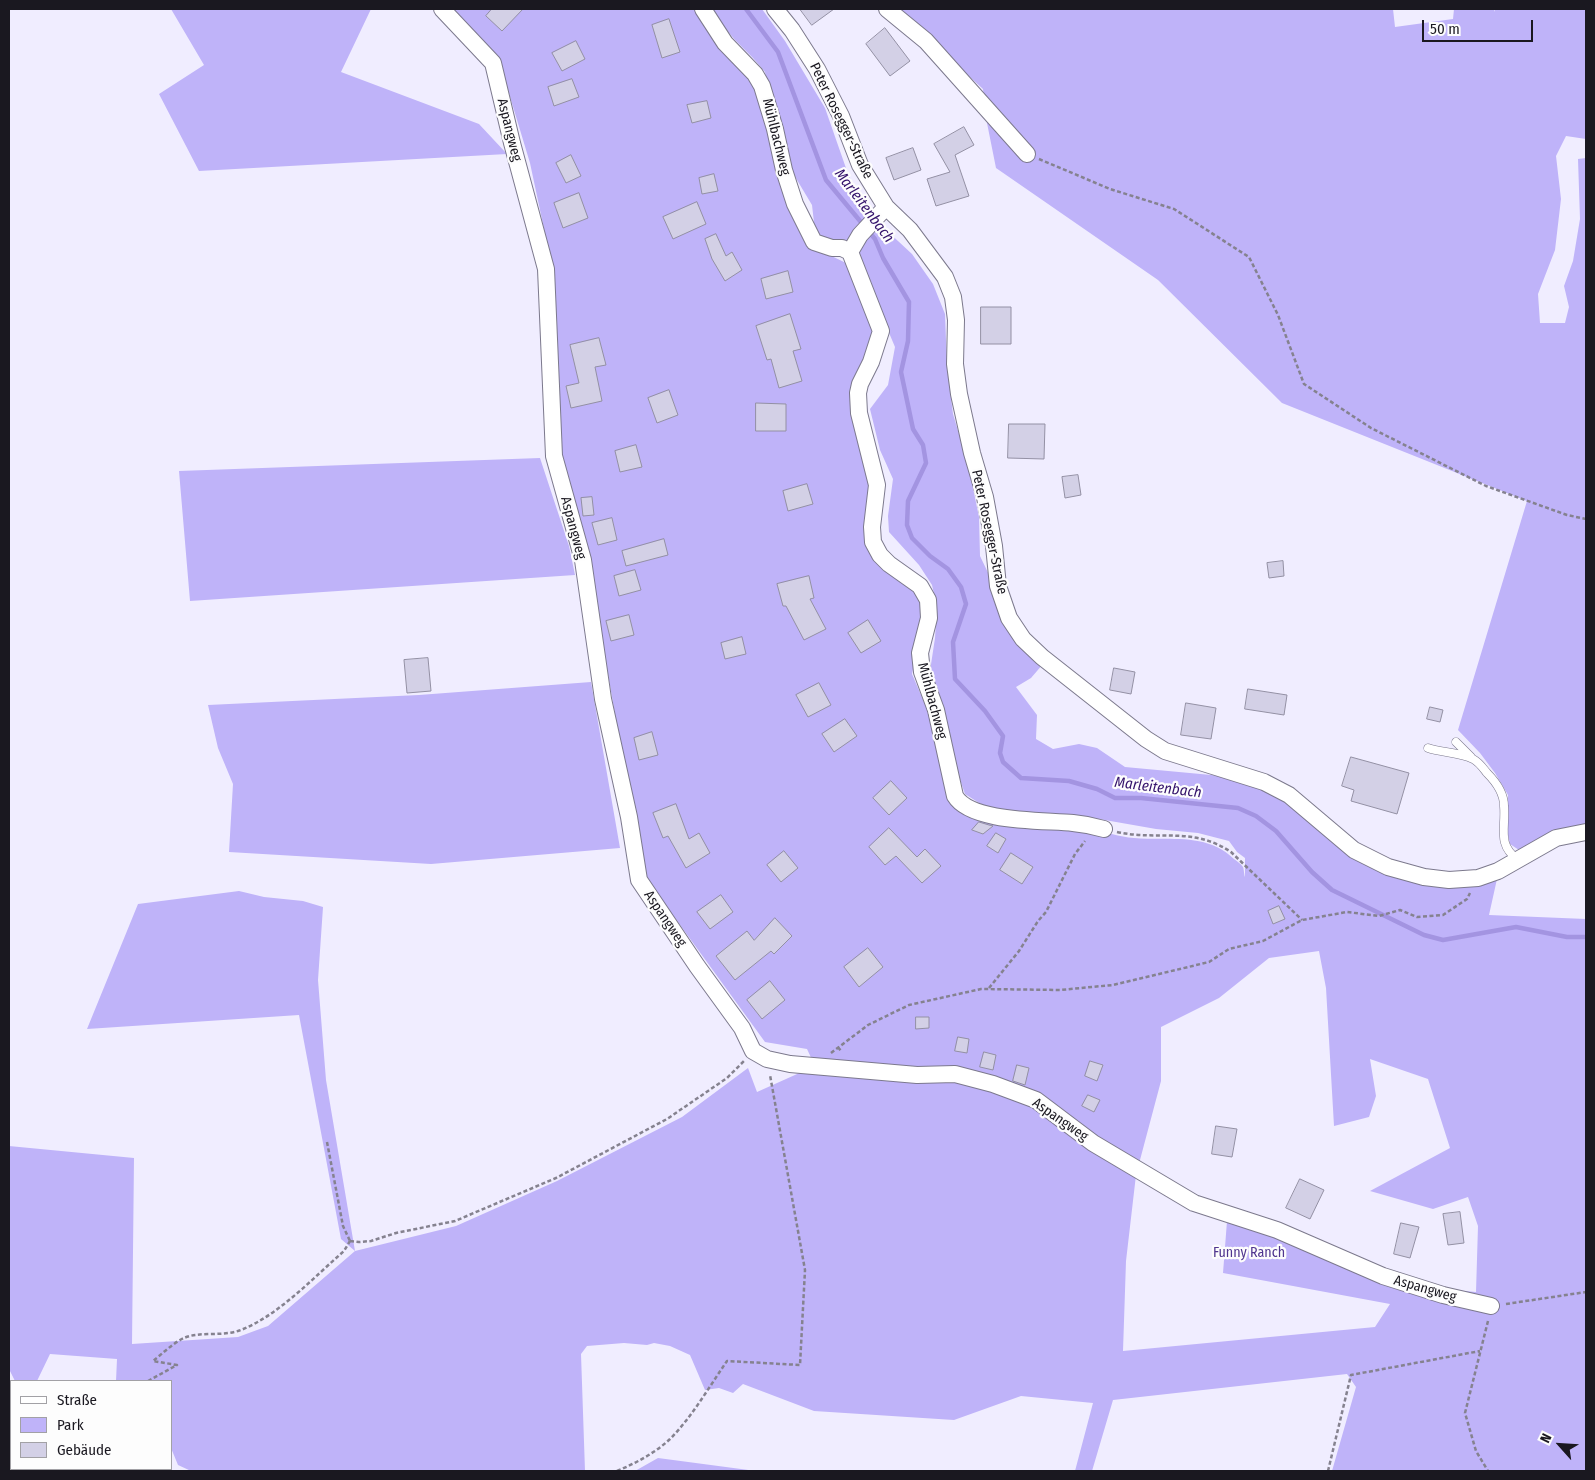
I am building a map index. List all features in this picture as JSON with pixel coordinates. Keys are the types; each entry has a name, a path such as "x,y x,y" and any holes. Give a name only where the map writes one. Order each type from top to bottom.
{"street":[{"name":"Aspangweg","path":"442,9 493,63 546,270 554,456 583,560 603,699 629,817 638,880 760,1055 790,1064 916,1075 955,1074 993,1084 1036,1100 1093,1143 1194,1203 1277,1230 1383,1276 1443,1295 1491,1306"},
{"name":"Mühlbachweg","path":"703,9 725,43 755,74 762,86 792,196 814,242 832,248 842,248 850,252 881,331 858,393 859,413 877,484 872,527 873,542 880,555 920,586 928,600 929,618 920,653 922,672 936,710 955,796 968,807 1002,818 1087,824 1104,829"},
{"name":"Peter Rosegger-Straße","path":"775,9 792,30 817,69 841,116 860,165 886,208 910,230 945,277 953,297 956,320 955,364 959,394 972,453 985,498 994,546 998,586 1009,618 1023,639 1042,657 1146,739 1165,751 1264,782 1289,795 1354,850 1388,867 1424,877 1449,880 1478,878 1498,871 1556,838 1586,832"},
{"path":"887,9 926,41 1027,154"},
{"path":"850,252 860,235 886,208"}],"lane":[{"path":"1456,742 1481,766 1499,788 1504,805 1505,844 1507,851 1517,859"},
{"path":"1428,748 1472,759"}],"path":[{"path":"1027,154 1110,189 1174,210 1249,257 1278,315 1304,384 1370,428 1486,486 1567,515 1586,519"},
{"path":"988,989 1019,951 1046,912 1075,854 1085,840 1087,824"},
{"path":"1104,829 1129,835 1177,835 1208,841 1231,852 1302,920"},
{"path":"816,1066 868,1025 909,1004 981,989 1060,990 1113,985 1209,962 1229,949 1263,940 1302,920 1347,912 1379,916 1400,910 1417,917 1443,915 1467,900 1478,878"},
{"path":"838,1047 841,1051"},
{"path":"350,1241 370,1241 396,1233 455,1221 556,1178 667,1120 760,1055 805,1270 800,1364 727,1362 696,1407 670,1439 641,1460 617,1471"},
{"path":"327,1142 343,1226 350,1241"},
{"path":"150,1380 176,1365 152,1361 183,1338 218,1335 239,1330 268,1317 344,1251 350,1241"},
{"path":"1488,1471 1476,1451 1465,1413 1491,1306 1586,1292"},
{"path":"1328,1471 1352,1375 1480,1351"}],"green space":[{"path":"171,9 371,9 341,72 479,124 507,154 199,171 159,94 204,65"},
{"name":"Funny Ranch","path":"451,9 698,9 752,77 817,249 846,263 877,333 856,382 872,484 867,528 917,588 925,612 912,674 939,737 954,804 1092,828 1128,837 1199,841 1223,850 1243,867 1245,877 1245,858 1237,852 1229,841 1198,833 1156,829 1099,819 1037,816 987,808 965,794 930,671 937,607 932,585 919,565 889,532 888,516 893,479 880,450 870,409 888,385 895,347 871,282 857,254 827,240 815,231 812,205 794,175 768,90 765,72 709,9 762,9 785,41 825,108 847,171 857,193 884,228 912,254 933,284 945,314 947,366 953,414 968,464 979,517 980,556 991,579 1043,664 1031,678 1016,687 1037,715 1036,739 1053,749 1079,744 1097,748 1125,767 1222,776 1250,781 1286,799 1344,850 1432,872 1497,879 1489,915 1586,919 1586,1471 1332,1471 1356,1387 1347,1374 1113,1400 1092,1471 1075,1471 1093,1403 1021,1396 954,1420 814,1411 743,1384 733,1393 719,1388 705,1390 690,1355 670,1346 654,1343 647,1345 624,1343 587,1346 581,1354 585,1471 191,1471 178,1465 172,1450 172,1380 116,1380 117,1359 50,1354 37,1380 14,1380 9,1369 9,1146 134,1158 132,1344 238,1337 268,1326 355,1251 456,1226 557,1181 682,1117 748,1068 757,1092 815,1066 807,1049 765,1042 643,874 588,560 557,453 550,257 530,163 498,57","holes":["1319,951 1326,988 1334,1126 1369,1117 1376,1096 1370,1059 1428,1079 1450,1148 1370,1191 1433,1209 1468,1197 1478,1226 1476,1292 1399,1285 1296,1243 1227,1221 1223,1273 1390,1304 1375,1327 1123,1351 1126,1261 1136,1175 1161,1081 1161,1027 1219,998 1269,958"]},
{"path":"896,9 1393,9 1395,27 1453,19 1454,9 1494,9 1494,12 1495,9 1586,9 1586,139 1566,136 1556,156 1561,199 1555,250 1538,294 1540,323 1565,323 1569,307 1564,286 1573,261 1580,219 1578,159 1586,158 1586,826 1568,827 1519,850 1510,844 1507,831 1508,795 1480,753 1458,730 1527,501 1282,403 1158,280 996,168 986,118 983,89"},
{"path":"540,458 569,546 575,575 190,601 179,471"},
{"path":"591,682 620,848 431,864 229,852 233,784 218,748 208,705 419,695"},
{"path":"239,891 264,897 303,901 323,907 318,980 326,1080 355,1251 341,1239 299,1015 87,1029 138,904"},
{"path":"658,1458 756,1471 635,1471"}],"building":[{"path":"492,9 523,9 502,31 486,16"},
{"path":"800,9 834,9 812,25"},
{"path":"669,19 680,52 662,58 652,25"},
{"path":"885,28 910,61 890,76 866,44"},
{"path":"576,41 585,59 562,71 552,53"},
{"path":"572,79 579,97 554,106 548,87"},
{"path":"707,101 711,118 692,123 687,105"},
{"path":"964,127 974,145 955,155 969,196 936,206 927,179 950,172 934,144"},
{"path":"913,148 921,170 894,180 886,158"},
{"path":"571,155 581,176 566,183 556,163"},
{"path":"714,174 718,191 702,194 699,178"},
{"path":"579,193 588,218 563,228 554,203"},
{"path":"697,202 706,224 673,239 663,217"},
{"path":"716,234 726,256 732,252 742,270 725,281 712,259 705,239"},
{"path":"788,271 793,292 766,299 761,279"},
{"path":"981,307 1011,307 1011,344 981,344"},
{"path":"790,314 801,349 793,351 802,381 779,388 771,359 767,360 756,326"},
{"path":"599,338 606,365 595,367 602,401 571,408 566,386 579,383 570,345"},
{"path":"669,390 678,415 657,423 648,398"},
{"path":"756,403 786,404 786,431 756,431"},
{"path":"1009,424 1045,424 1044,459 1008,458"},
{"path":"636,445 642,467 620,472 615,451"},
{"path":"1078,475 1081,495 1065,498 1062,477"},
{"path":"807,484 813,504 788,511 783,491"},
{"path":"592,497 594,515 583,516 581,498"},
{"path":"612,518 617,540 598,545 592,523"},
{"path":"664,539 668,555 626,566 622,551"},
{"path":"1283,561 1284,576 1269,578 1267,563"},
{"path":"635,570 641,590 619,596 614,576"},
{"path":"809,576 814,598 810,599 826,629 804,640 786,606 783,606 777,584"},
{"path":"629,615 634,635 611,641 606,621"},
{"path":"868,620 881,641 861,653 848,633"},
{"path":"742,637 746,654 725,659 721,643"},
{"path":"428,658 431,691 407,693 404,660"},
{"path":"1114,668 1135,672 1131,694 1110,690"},
{"path":"819,683 831,705 808,717 796,695"},
{"path":"1248,689 1287,695 1284,715 1245,709"},
{"path":"1186,703 1216,708 1211,739 1181,735"},
{"path":"1430,707 1443,710 1440,722 1427,719"},
{"path":"845,719 857,736 834,752 822,734"},
{"path":"652,732 658,755 639,760 634,738"},
{"path":"1351,757 1409,773 1397,814 1351,801 1354,790 1342,786"},
{"path":"891,781 907,798 889,815 873,798"},
{"path":"676,804 689,839 699,833 710,853 686,868 668,836 663,838 653,813"},
{"path":"979,822 993,826 983,834 972,830"},
{"path":"889,828 917,857 925,849 941,866 922,883 896,856 885,865 869,847"},
{"path":"996,833 1006,839 998,853 987,846"},
{"path":"784,851 798,868 781,882 767,865"},
{"path":"1011,853 1033,867 1022,884 1000,870"},
{"path":"721,895 733,912 710,929 697,912"},
{"path":"1279,906 1285,919 1273,924 1268,911"},
{"path":"775,918 792,936 774,954 771,951 735,980 716,956 747,931 754,940"},
{"path":"868,948 883,967 859,987 844,967"},
{"path":"770,981 785,1000 762,1019 747,1000"},
{"path":"916,1017 929,1017 929,1028 916,1029"},
{"path":"958,1037 969,1039 967,1053 955,1051"},
{"path":"984,1052 996,1055 993,1070 980,1067"},
{"path":"1090,1061 1103,1065 1097,1081 1085,1076"},
{"path":"1017,1065 1029,1068 1025,1085 1013,1081"},
{"path":"1088,1095 1100,1100 1094,1112 1082,1106"},
{"path":"1216,1126 1237,1129 1232,1157 1212,1154"},
{"path":"1300,1179 1324,1190 1310,1219 1286,1208"},
{"path":"1460,1212 1464,1243 1448,1245 1443,1214"},
{"path":"1401,1223 1419,1227 1410,1258 1394,1254"}],"waterway":[{"name":"Marleitenbach","path":"746,9 778,52 826,180 875,239 883,258 909,302 908,341 901,372 913,429 923,445 926,463 908,501 907,525 912,538 930,556 948,569 961,587 966,604 953,642 955,679 985,711 1003,736 1000,753 1003,762 1021,778 1069,781 1097,789 1115,798 1141,798 1238,808 1256,816 1276,831 1312,872 1332,890 1424,935 1443,940 1516,927 1567,937 1586,937"}]}
